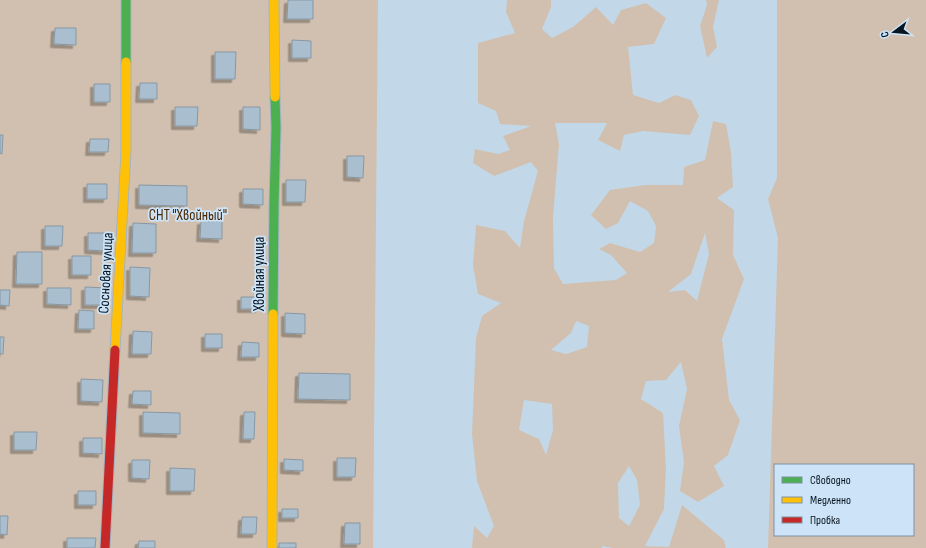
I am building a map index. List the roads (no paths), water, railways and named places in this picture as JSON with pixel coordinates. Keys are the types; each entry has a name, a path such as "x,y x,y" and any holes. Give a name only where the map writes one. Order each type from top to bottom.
{"street":[{"name":"Сосновая улица","path":"105,548 126,151 126,0"},
{"name":"Хвойная улица","path":"272,548 274,204 276,128 274,85 274,0"}],"park label":[{"name":"СНТ \"Хвойный\"","path":"188,215"}]}
